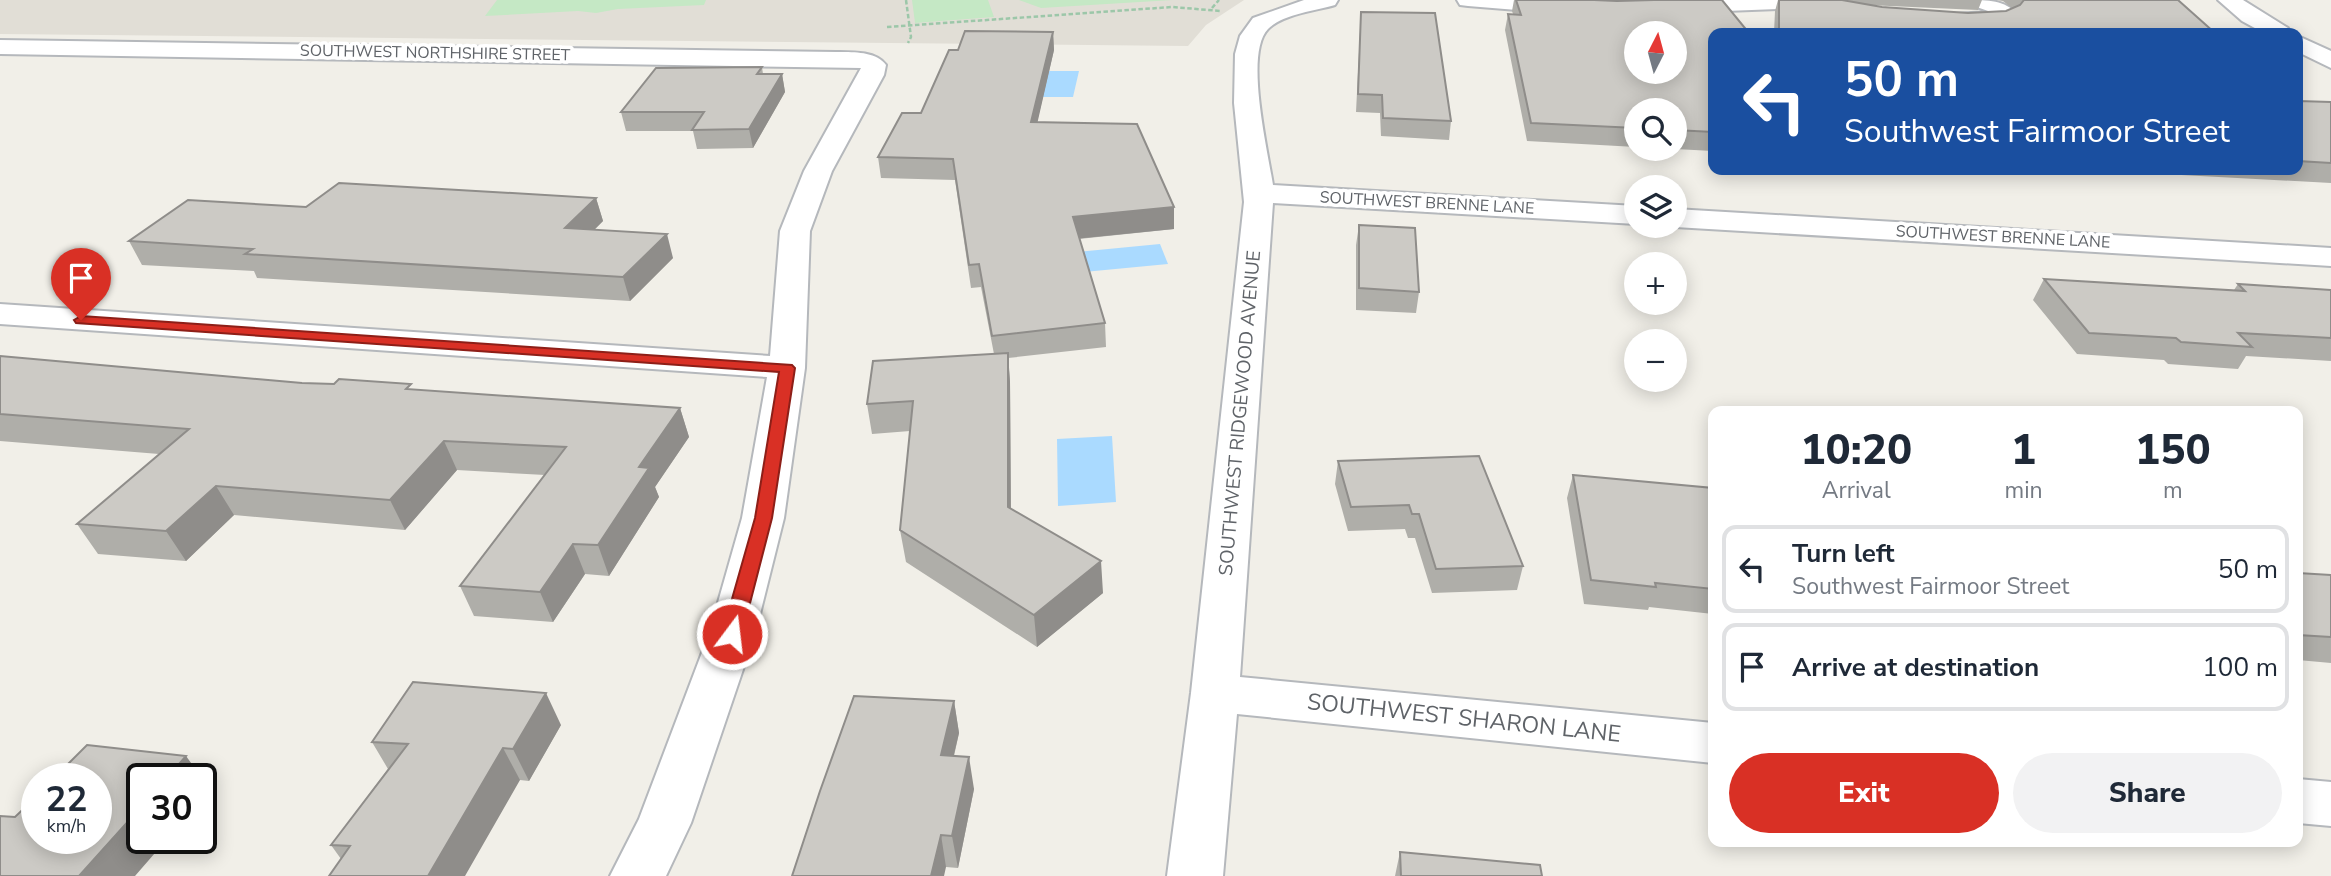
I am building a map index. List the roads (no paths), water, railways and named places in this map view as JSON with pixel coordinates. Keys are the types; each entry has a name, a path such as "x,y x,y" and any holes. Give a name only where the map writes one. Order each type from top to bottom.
{"street":[{"name":"SOUTHWEST RIDGEWOOD AVENUE","path":"1195,876 1215,693 1259,193 1245,67 1251,36 1262,23 1327,0"},
{"path":"1468,0 1580,7"},
{"path":"1940,18 1996,19 2006,14 2000,8 1979,0"},
{"path":"2230,0 2271,28"},
{"path":"1650,8 1822,1 1847,12"},
{"path":"2303,46 2331,61"},
{"name":"SOUTHWEST NORTHSHIRE STREET","path":"0,47 836,59 870,62 874,65 872,75 818,171 795,231 787,368"},
{"name":"SOUTHWEST BRENNE LANE","path":"1259,193 1624,214"},
{"name":"SOUTHWEST BRENNE LANE","path":"1687,219 2331,257"},
{"path":"0,314 787,368 763,518 732,634 664,823 638,876"},
{"name":"SOUTHWEST SHARON LANE","path":"1215,693 1708,742"},
{"path":"2303,801 2331,804"}],"water":[{"path":"1048,71 1079,71 1073,97 1041,97"},
{"path":"1160,244 1168,264 1084,272 1077,252"},
{"path":"1112,436 1116,502 1058,506 1057,439"}]}
